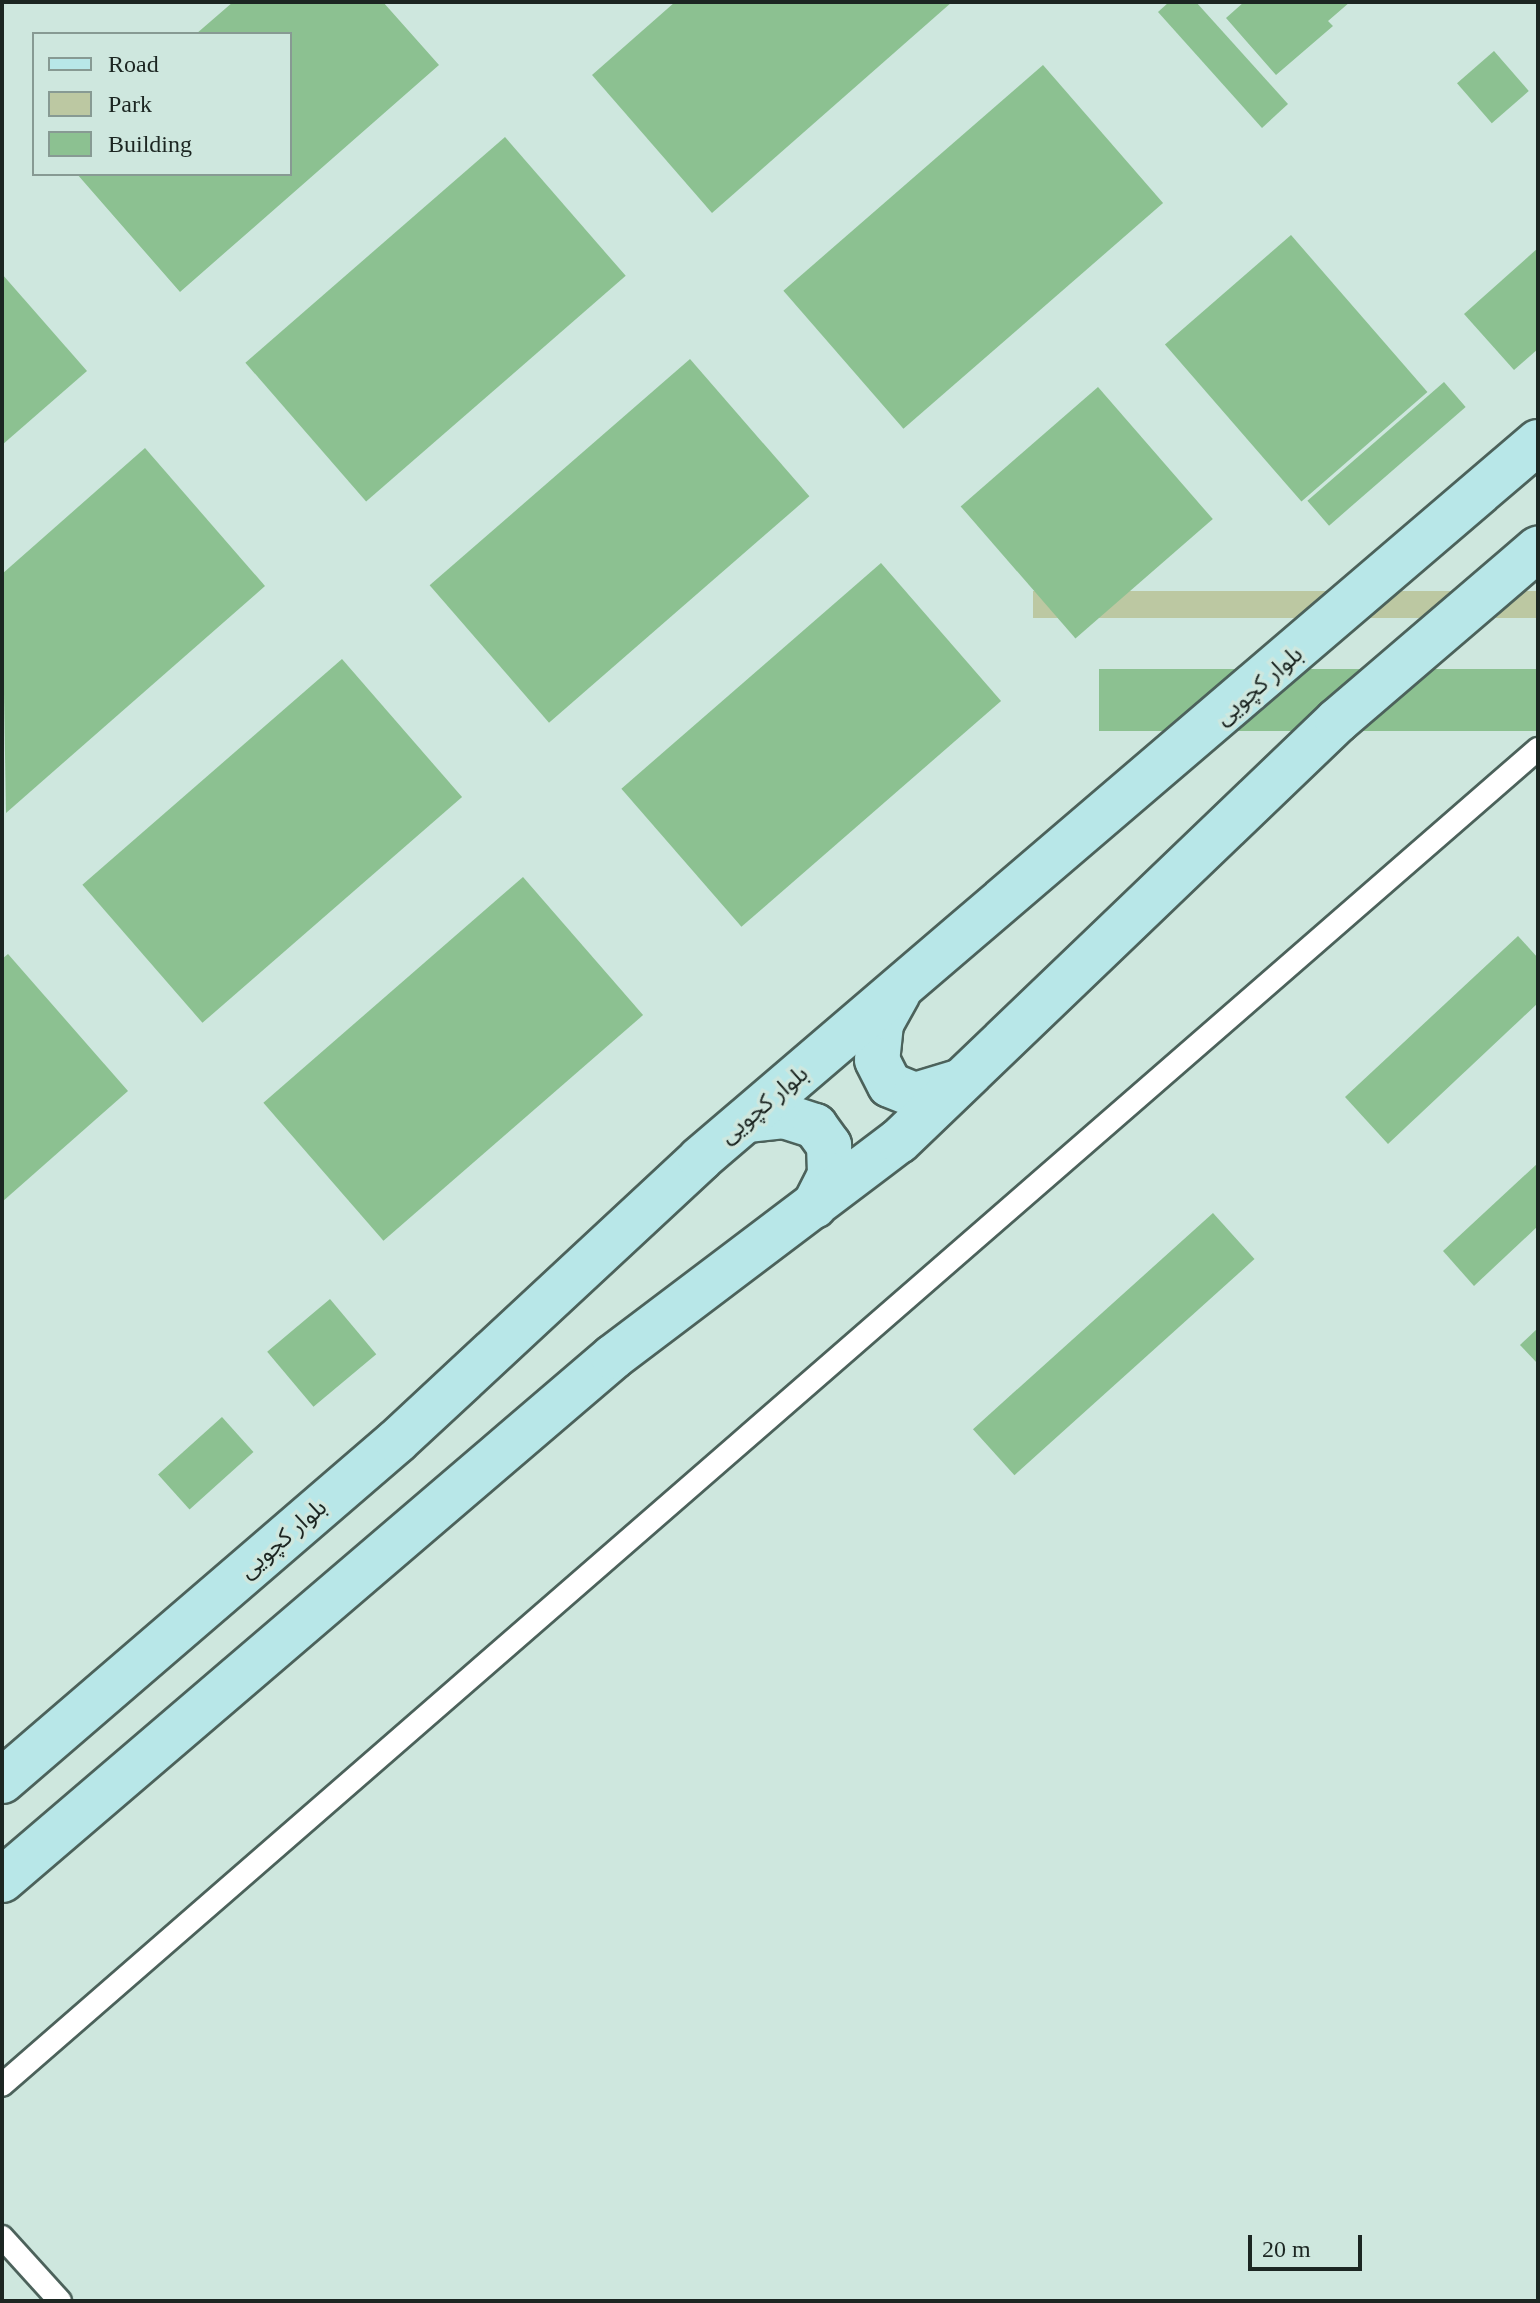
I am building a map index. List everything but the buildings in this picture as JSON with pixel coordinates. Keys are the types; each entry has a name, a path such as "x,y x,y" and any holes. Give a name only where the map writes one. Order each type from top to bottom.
{"main road":[{"name":"بلوار کچویی","path":"2,1781 397,1441 747,1120 1538,442"},
{"path":"2,1880 613,1357 899,1141 1337,721 1538,549"},
{"path":"901,987 880,1036 877,1060 890,1085 915,1095 958,1082"},
{"path":"747,1120 784,1116 815,1126 829,1145 830,1175 814,1206"}],"lane":[{"path":"2,2085 1538,749"},
{"path":"2,2237 60,2301"}],"green space":[{"path":"1033,591 1538,591 1538,618 1033,618"}]}
